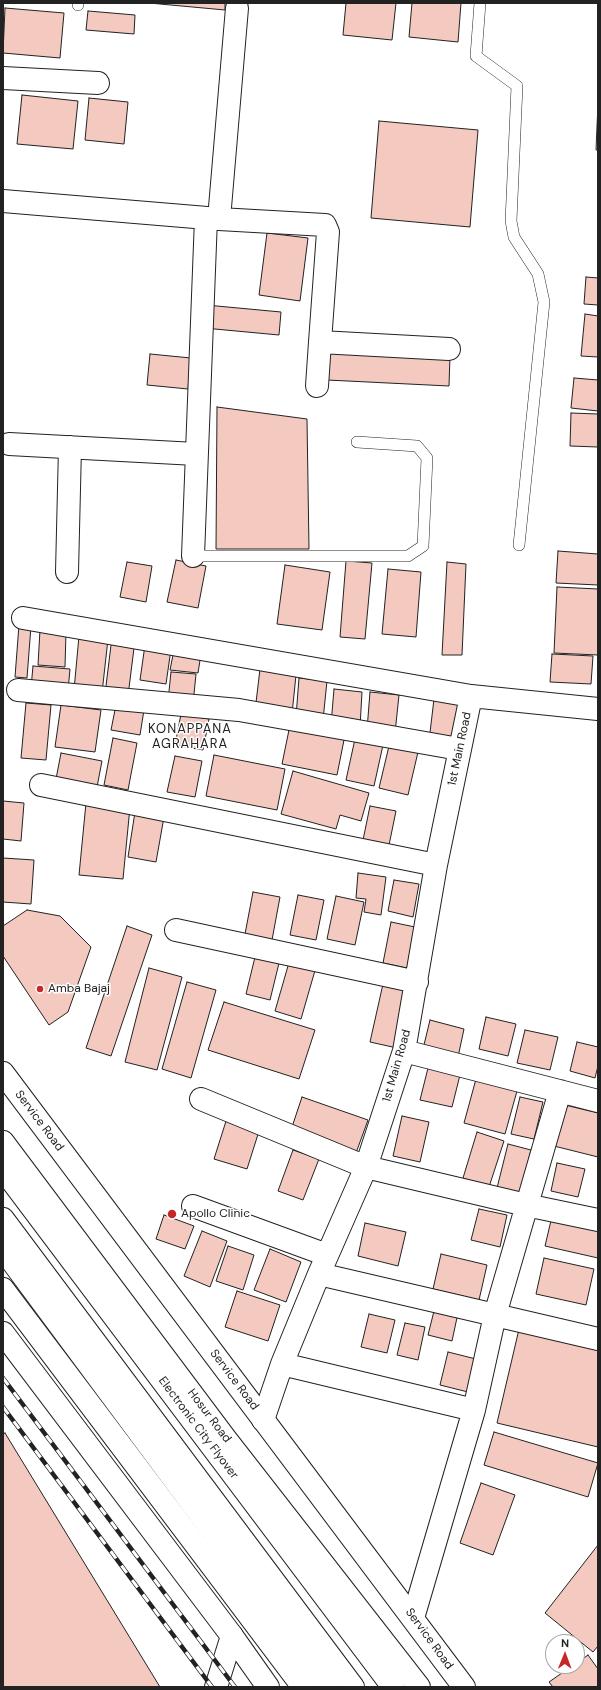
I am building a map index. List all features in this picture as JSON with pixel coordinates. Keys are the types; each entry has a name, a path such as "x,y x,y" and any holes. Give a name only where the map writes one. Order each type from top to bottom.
{"main road":[{"path":"193,556 196,454 213,218 237,8"},
{"path":"3,78 98,82"},
{"path":"3,201 213,218 321,224 327,228 317,386"},
{"path":"320,342 450,349"},
{"path":"9,444 196,454"},
{"path":"67,572 70,447"},
{"path":"23,618 471,696 598,709"},
{"path":"18,690 239,710 459,749"},
{"name":"1st Main Road","path":"263,1420 282,1364 366,1167 404,1051 436,865 471,696"},
{"path":"41,786 436,865"},
{"path":"176,930 417,982"},
{"path":"404,1051 598,1101"},
{"name":"Service Road","path":"3,1073 464,1687"},
{"path":"413,1618 474,1410 495,1315 560,1091"},
{"path":"201,1099 366,1167 526,1205 598,1220"},
{"name":"Hosur Road","path":"3,1142 225,1438 420,1687"},
{"name":"Electronic City Flyover","path":"3,1169 393,1687"},
{"path":"193,1206 323,1265 495,1315 598,1339"},
{"path":"3,1219 353,1687"},
{"path":"3,1248 328,1687"},
{"path":"3,1290 303,1687"},
{"path":"3,1333 232,1636 268,1687"},
{"path":"282,1364 474,1410"},
{"path":"216,1687 232,1636"}],"lane":[{"path":"480,3 476,56 517,86 511,221 514,237 538,274 544,302 519,545"},
{"path":"193,556 408,556 423,546 427,458 416,446 357,442"}],"building":[{"path":"149,3 225,3 225,10"},
{"path":"346,3 396,3 392,40 343,35"},
{"path":"412,3 461,3 458,42 409,37"},
{"path":"5,8 64,13 60,58 3,53"},
{"path":"88,11 135,15 134,34 86,30"},
{"path":"22,95 78,101 73,149 17,144"},
{"path":"89,98 128,102 124,144 85,140"},
{"path":"598,103 598,150 596,150"},
{"path":"379,121 478,130 470,227 371,218"},
{"path":"267,233 308,238 300,301 259,295"},
{"path":"586,277 598,278 598,305 584,304"},
{"path":"206,305 281,312 279,335 204,328"},
{"path":"585,314 598,316 598,357 581,356"},
{"path":"328,350 450,356 449,386 327,380"},
{"path":"150,354 191,358 188,389 147,385"},
{"path":"574,378 598,380 598,411 571,408"},
{"path":"217,407 307,419 309,549 216,549"},
{"path":"571,413 598,414 598,447 570,446"},
{"path":"558,551 598,554 598,585 556,583"},
{"path":"176,560 206,566 198,608 167,602"},
{"path":"346,561 372,563 365,639 340,637"},
{"path":"127,562 152,566 146,602 120,597"},
{"path":"447,562 466,564 462,655 442,655"},
{"path":"285,565 330,572 322,630 277,624"},
{"path":"388,569 421,572 416,637 382,634"},
{"path":"557,587 598,589 598,655 554,653"},
{"path":"19,625 31,626 27,678 15,677"},
{"path":"40,630 66,632 65,667 38,665"},
{"path":"79,636 108,639 102,693 74,690"},
{"path":"112,637 135,640 128,696 105,694"},
{"path":"145,645 171,649 166,684 140,680"},
{"path":"174,650 201,654 198,673 170,670"},
{"path":"552,654 593,656 591,684 550,682"},
{"path":"33,666 70,669 68,691 31,688"},
{"path":"260,669 296,675 292,714 255,711"},
{"path":"171,672 196,674 193,704 168,701"},
{"path":"299,678 327,681 323,720 296,717"},
{"path":"334,689 362,692 360,727 331,724"},
{"path":"370,692 399,695 395,733 367,730"},
{"path":"434,699 461,702 455,743 429,741"},
{"path":"26,703 51,705 46,760 21,758"},
{"path":"61,705 101,710 95,752 55,747"},
{"path":"116,705 144,710 140,735 111,730"},
{"path":"181,714 209,719 203,750 175,745"},
{"path":"290,725 345,735 337,775 282,764"},
{"path":"113,738 137,743 128,790 104,785"},
{"path":"355,739 383,745 374,786 346,780"},
{"path":"389,746 418,752 408,795 379,788"},
{"path":"61,753 102,761 97,787 56,779"},
{"path":"214,755 285,769 277,810 206,796"},
{"path":"175,756 202,761 195,797 167,792"},
{"path":"293,771 369,793 361,821 340,815 336,829 281,814"},
{"path":"3,801 24,803 21,841 3,839"},
{"path":"86,803 130,807 123,879 79,875"},
{"path":"370,806 396,811 388,850 362,845"},
{"path":"135,812 164,817 156,862 128,857"},
{"path":"3,858 34,860 31,904 3,902"},
{"path":"358,873 386,877 381,915 364,912 366,899 356,898"},
{"path":"394,880 419,884 413,917 388,911"},
{"path":"253,892 280,897 272,940 245,934"},
{"path":"298,895 324,900 316,940 290,935"},
{"path":"336,896 364,902 355,945 327,939"},
{"path":"27,910 60,916 91,947 68,1012 49,1025 3,956 3,926"},
{"path":"391,922 415,927 407,968 383,963"},
{"path":"127,926 152,935 111,1056 86,1048"},
{"path":"256,953 280,959 270,1000 246,994"},
{"path":"290,959 316,967 301,1019 275,1011"},
{"path":"149,968 182,977 157,1070 125,1062"},
{"path":"187,982 216,990 191,1078 162,1069"},
{"path":"383,984 410,990 397,1048 370,1042"},
{"path":"224,1002 315,1030 299,1079 208,1050"},
{"path":"486,1017 516,1024 508,1056 479,1049"},
{"path":"430,1020 464,1029 458,1057 423,1049"},
{"path":"525,1030 558,1037 550,1070 517,1063"},
{"path":"577,1042 598,1047 598,1066 595,1078 570,1071"},
{"path":"429,1064 461,1071 452,1107 420,1100"},
{"path":"476,1079 517,1091 505,1134 464,1123"},
{"path":"302,1097 368,1120 356,1153 291,1130"},
{"path":"520,1097 543,1102 534,1139 511,1134"},
{"path":"565,1105 598,1113 598,1157 554,1146"},
{"path":"402,1116 429,1122 420,1162 393,1156"},
{"path":"227,1118 260,1128 247,1169 214,1159"},
{"path":"477,1132 504,1141 489,1187 463,1178"},
{"path":"508,1144 531,1150 520,1193 497,1188"},
{"path":"293,1150 319,1159 303,1200 278,1191"},
{"path":"557,1163 585,1169 578,1197 551,1191"},
{"path":"479,1209 507,1215 500,1247 471,1240"},
{"path":"553,1212 598,1223 598,1258 545,1246"},
{"path":"164,1215 194,1226 185,1249 156,1239"},
{"path":"365,1223 406,1232 398,1266 358,1256"},
{"path":"202,1231 227,1241 210,1287 184,1276"},
{"path":"228,1246 254,1255 243,1290 216,1281"},
{"path":"270,1249 301,1262 286,1302 254,1290"},
{"path":"441,1254 487,1265 479,1300 433,1289"},
{"path":"544,1258 594,1269 586,1305 536,1294"},
{"path":"237,1291 280,1305 268,1341 225,1327"},
{"path":"435,1307 458,1313 452,1341 428,1335"},
{"path":"369,1314 395,1320 387,1353 361,1347"},
{"path":"405,1323 425,1327 418,1360 397,1355"},
{"path":"520,1325 598,1343 598,1447 497,1423"},
{"path":"448,1352 476,1359 468,1392 440,1385"},
{"path":"494,1432 598,1463 588,1497 484,1465"},
{"path":"5,1433 160,1687 3,1687 3,1434"},
{"path":"481,1483 515,1495 493,1555 460,1543"},
{"path":"598,1545 598,1646 593,1652 585,1646 585,1634 571,1634 545,1613"},
{"path":"588,1655 598,1669 598,1687 553,1687 549,1682 560,1674 585,1674 585,1657"}],"railway":[{"path":"3,1378 235,1687"},
{"path":"3,1407 212,1687"}],"place":[{"name":"Amba Bajaj","path":"40,989"},
{"name":"Apollo Clinic","path":"172,1214"}],"district":[{"name":"KONAPPANA AGRAHARA","path":"190,738"}]}
